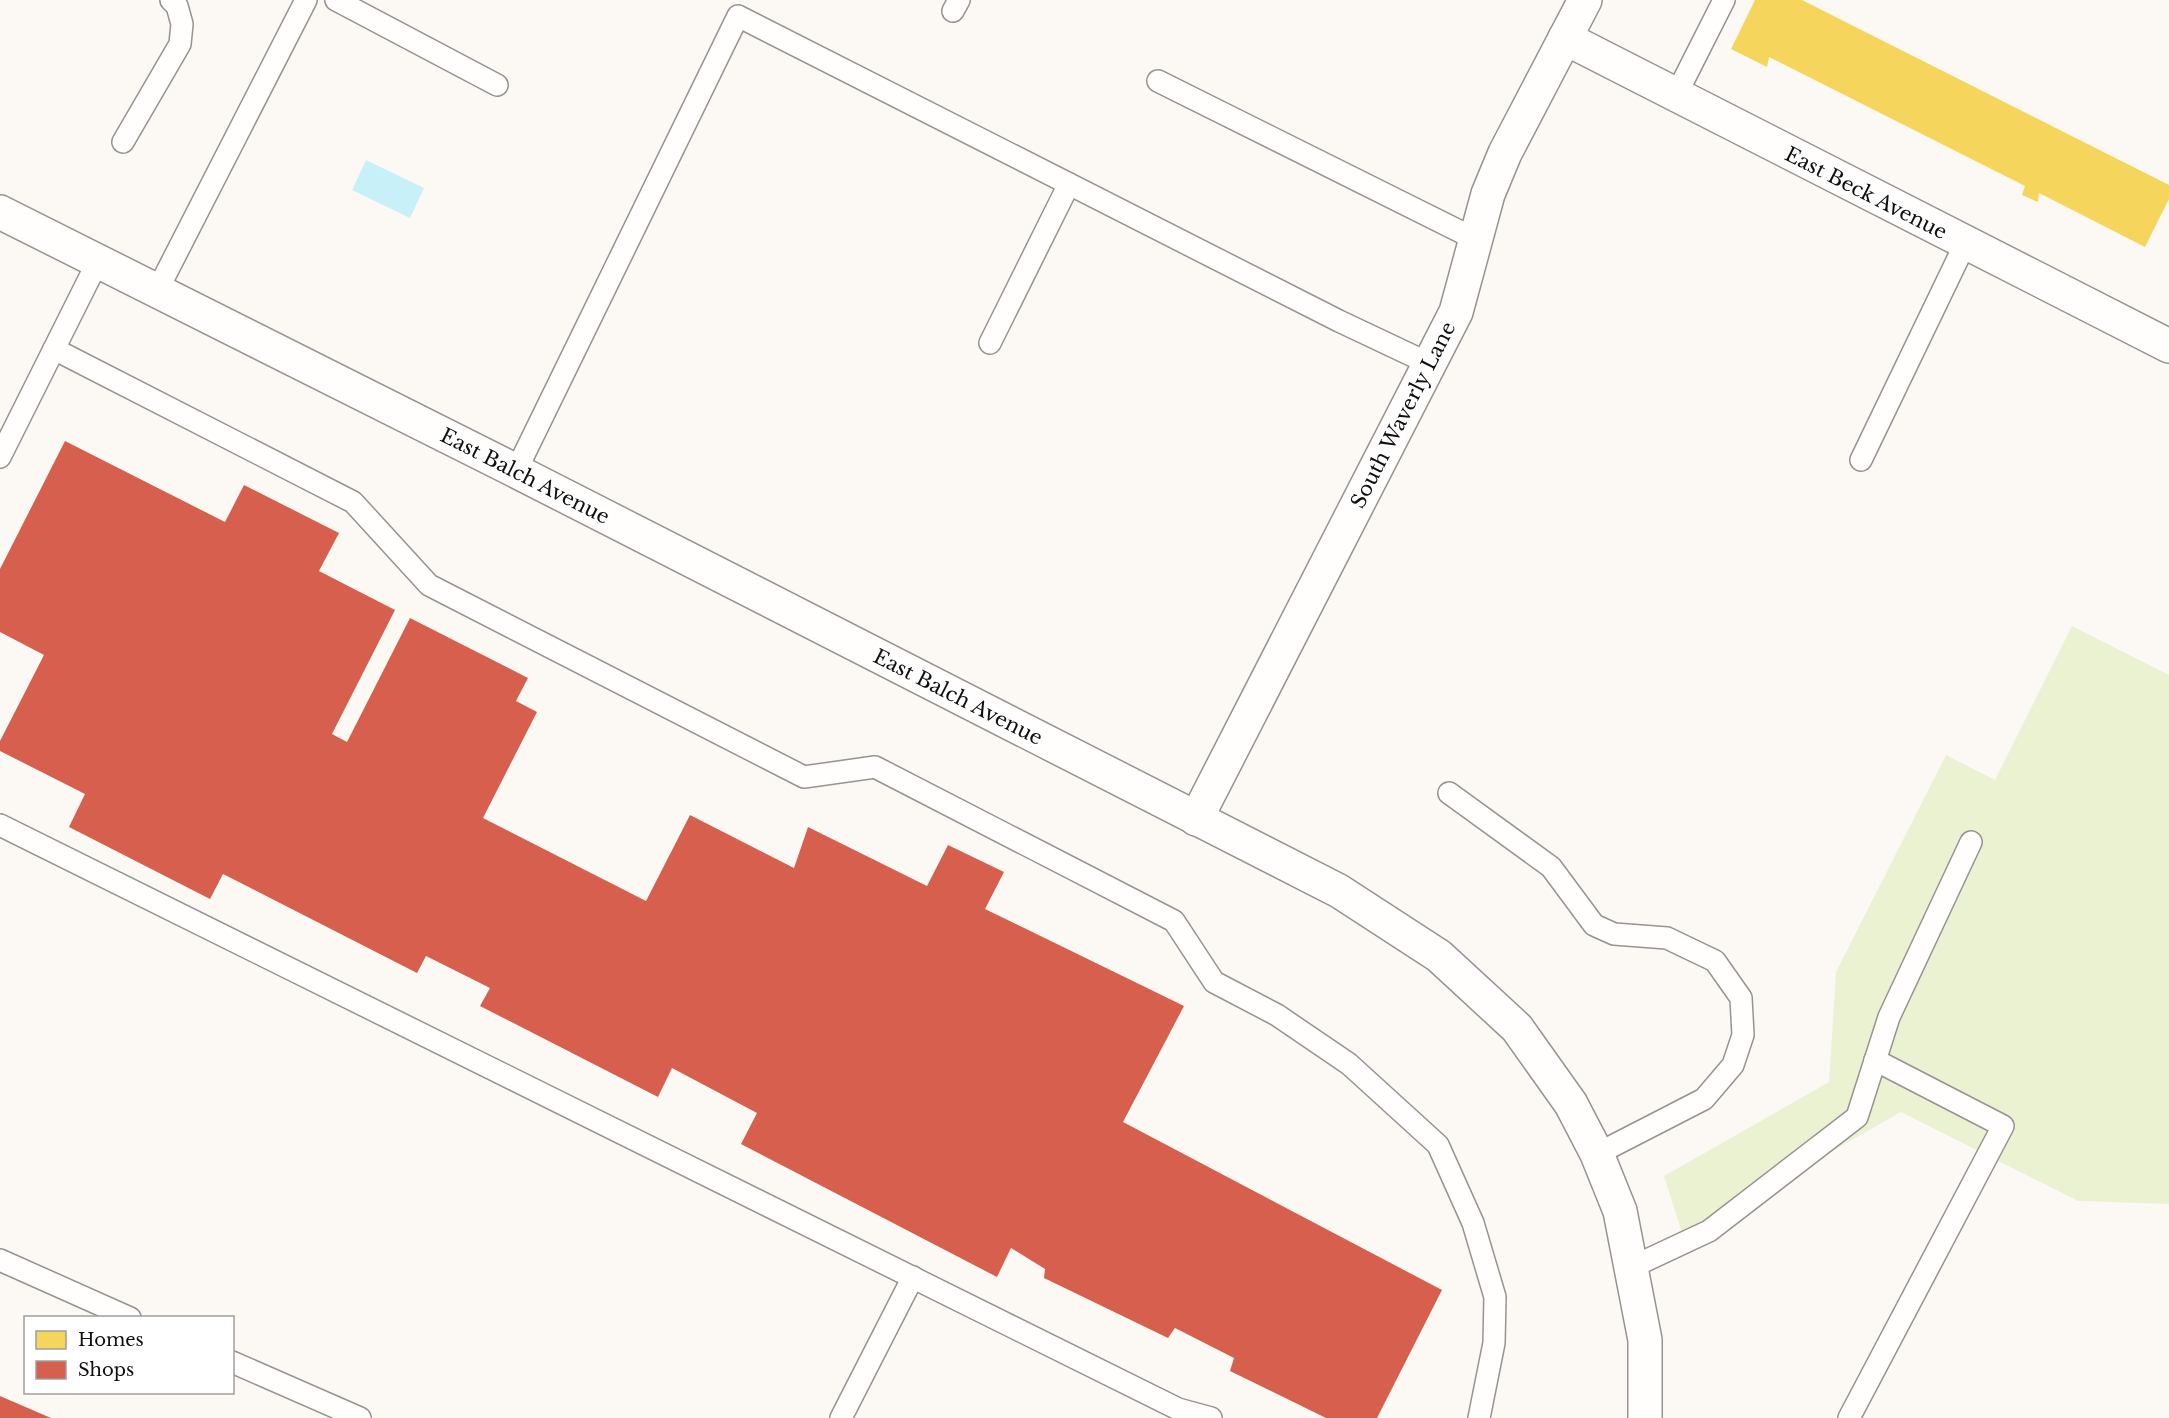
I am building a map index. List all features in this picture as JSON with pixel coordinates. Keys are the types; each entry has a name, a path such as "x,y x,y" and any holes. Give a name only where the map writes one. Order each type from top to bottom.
{"street":[{"name":"South Waverly Lane","path":"1196,819 1456,312 1488,194 1505,153 1585,0"},
{"name":"East Beck Avenue","path":"1565,38 1965,244 2169,346"},
{"name":"East Balch Avenue","path":"0,212 516,471 1339,891 1439,956 1517,1028 1571,1104 1597,1154 1620,1210 1645,1340 1644,1418"}],"lane":[{"path":"123,142 180,44 182,24 177,6 171,0"},
{"path":"157,291 306,0"},
{"path":"336,0 497,85"},
{"path":"1676,95 1724,0"},
{"path":"516,471 738,16 1430,364"},
{"path":"1158,81 1477,240"},
{"path":"990,343 1070,184"},
{"path":"1861,460 1965,244"},
{"path":"0,457 98,261"},
{"path":"54,349 353,502 429,585 752,751 804,777 875,766 1174,921 1214,982 1277,1015 1349,1064 1438,1145 1473,1223 1495,1297 1494,1343 1479,1418"},
{"path":"1449,793 1551,867 1594,925 1614,934 1666,938 1715,961 1742,998 1743,1035 1733,1065 1704,1100 1597,1154"},
{"path":"0,825 913,1277 1176,1413 1211,1418"},
{"path":"1632,1267 1709,1231 1857,1117 1889,1017 1971,842"},
{"path":"1849,1418 2003,1126 1875,1060"},
{"path":"0,1260 128,1316"},
{"path":"841,1418 913,1277"},
{"path":"234,1363 360,1418"}],"green space":[{"path":"2072,626 2169,675 2169,1204 2078,1201 1901,1112 1683,1236 1664,1176 1829,1082 1836,972 1946,755 1995,780"}],"water":[{"path":"366,160 424,188 410,218 352,190"}],"building: Homes":[{"path":"1755,0 1802,0 2169,185 2169,199 2145,247 2039,193 2038,202 2022,195 2025,186 1769,57 1767,67 1731,49"}],"building: Shops":[{"path":"65,441 225,522 244,485 339,533 319,571 395,610 332,734 347,742 410,618 528,678 516,701 537,712 483,818 646,901 690,815 794,868 808,827 927,886 948,845 1004,872 985,909 1184,1006 1123,1122 1442,1290 1377,1418 1326,1418 1230,1371 1234,1358 1175,1328 1168,1338 1044,1278 1045,1269 1011,1248 997,1277 741,1144 757,1113 672,1068 658,1097 480,1006 490,988 426,956 417,973 223,874 210,899 69,827 85,794 0,751 0,741 44,655 0,632 0,569"},
{"path":"0,1396 51,1418 0,1418"}]}
